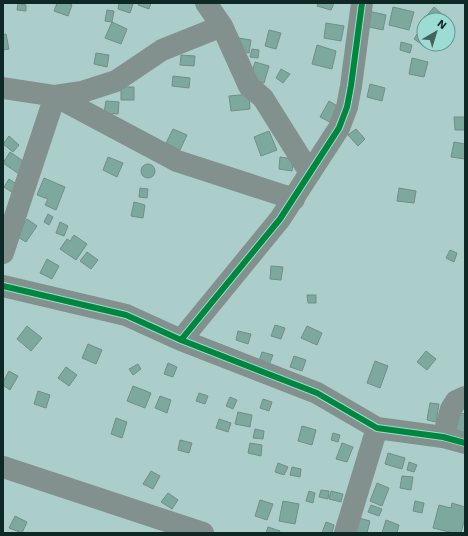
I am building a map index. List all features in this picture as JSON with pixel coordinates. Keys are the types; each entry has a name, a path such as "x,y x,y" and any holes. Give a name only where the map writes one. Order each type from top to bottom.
{"street":[{"path":"206,3 222,26 249,86 263,98 310,173"},
{"path":"181,340 280,220 340,128 347,107 351,86 362,3"},
{"path":"3,88 55,96 82,92 116,81 162,50 222,26"},
{"path":"55,96 177,160 294,199"},
{"path":"3,253 55,96"},
{"path":"3,286 126,315 181,340 317,393 377,428 443,437 465,443"},
{"path":"443,437 456,401 465,397"},
{"path":"344,533 377,428"},
{"path":"3,467 203,533"}],"building":[{"path":"18,3 26,5 26,11 17,10"},
{"path":"57,3 68,3 72,5 68,16 54,11"},
{"path":"119,3 133,4 130,13 118,9"},
{"path":"139,3 151,3 149,9 138,5"},
{"path":"318,3 334,3 331,10 317,6"},
{"path":"393,7 414,12 409,30 389,25"},
{"path":"434,7 440,12 430,12"},
{"path":"107,10 114,11 112,22 105,21"},
{"path":"368,11 386,15 383,30 365,26"},
{"path":"112,22 127,29 121,44 105,38"},
{"path":"326,23 344,26 341,41 324,38"},
{"path":"269,30 281,33 276,49 265,46"},
{"path":"6,34 9,49 3,50 3,35"},
{"path":"238,38 251,40 249,53 236,51"},
{"path":"401,42 412,45 410,53 400,50"},
{"path":"317,45 336,51 332,69 312,64"},
{"path":"252,49 259,50 258,58 250,57"},
{"path":"96,53 109,55 107,67 94,64"},
{"path":"181,55 195,56 194,66 180,65"},
{"path":"412,58 428,62 424,77 409,74"},
{"path":"255,62 269,66 264,83 250,79"},
{"path":"281,69 290,74 283,83 276,78"},
{"path":"173,76 190,78 189,88 172,86"},
{"path":"370,84 385,88 382,101 367,97"},
{"path":"121,87 134,87 134,100 121,100"},
{"path":"249,94 250,109 231,111 229,96"},
{"path":"106,101 119,102 118,114 104,113"},
{"path":"329,101 339,107 330,122 320,117"},
{"path":"454,117 465,117 465,130 455,130"},
{"path":"173,129 187,135 180,150 166,143"},
{"path":"356,129 365,139 358,146 348,135"},
{"path":"269,131 277,150 261,156 254,137"},
{"path":"9,136 19,145 13,152 3,144"},
{"path":"454,142 465,144 465,159 451,157"},
{"path":"10,152 26,163 19,174 3,163"},
{"path":"108,157 123,163 117,177 103,170"},
{"path":"280,157 294,159 292,171 279,169"},
{"path":"148,164 153,166 155,171 153,176 148,178 143,176 141,171 143,166"},
{"path":"44,178 65,187 56,210 45,205 48,199 37,195"},
{"path":"9,179 18,185 13,193 4,187"},
{"path":"140,188 148,189 147,198 139,197"},
{"path":"399,188 416,191 414,203 397,201"},
{"path":"134,202 145,205 143,218 131,216"},
{"path":"48,214 53,217 49,225 44,222"},
{"path":"27,219 37,226 26,242 16,236"},
{"path":"60,222 68,226 64,236 56,233"},
{"path":"74,235 87,244 76,260 60,249 67,239 70,241"},
{"path":"450,250 457,253 454,262 446,258"},
{"path":"87,252 98,260 91,269 80,261"},
{"path":"47,259 59,266 52,279 40,273"},
{"path":"271,266 283,267 281,280 270,279"},
{"path":"307,295 316,295 316,303 308,303"},
{"path":"275,325 285,328 281,339 271,336"},
{"path":"27,326 42,338 31,351 17,339"},
{"path":"307,326 322,333 317,345 301,338"},
{"path":"238,331 251,334 248,344 236,340"},
{"path":"88,344 102,350 96,364 82,358"},
{"path":"426,351 436,359 427,370 417,362"},
{"path":"262,352 273,355 269,365 259,361"},
{"path":"294,356 306,360 302,371 290,367"},
{"path":"375,361 388,366 380,388 367,383"},
{"path":"168,363 177,367 173,377 164,374"},
{"path":"138,364 141,369 133,375 129,369"},
{"path":"66,367 77,375 69,386 58,378"},
{"path":"9,371 18,376 10,390 3,385"},
{"path":"133,386 151,393 145,408 127,401"},
{"path":"38,391 50,395 46,408 34,404"},
{"path":"199,393 208,396 205,404 196,401"},
{"path":"160,396 171,400 167,413 155,408"},
{"path":"230,397 237,400 233,409 226,406"},
{"path":"263,399 272,402 269,411 260,408"},
{"path":"430,403 439,404 436,422 427,420"},
{"path":"238,412 252,415 250,427 235,424"},
{"path":"455,412 465,414 465,440 451,433"},
{"path":"116,418 127,422 122,438 111,434"},
{"path":"219,419 231,423 228,432 216,428"},
{"path":"302,426 316,430 312,445 298,441"},
{"path":"255,429 264,431 263,439 253,438"},
{"path":"333,433 340,435 338,442 331,440"},
{"path":"180,440 192,443 189,453 178,450"},
{"path":"250,443 262,445 261,456 248,453"},
{"path":"342,443 353,447 347,462 336,459"},
{"path":"388,453 405,458 402,469 385,464"},
{"path":"409,462 417,465 414,472 407,470"},
{"path":"278,463 288,467 284,475 275,472"},
{"path":"292,467 301,469 300,477 290,475"},
{"path":"151,471 160,476 153,489 143,484"},
{"path":"402,476 413,477 411,490 400,488"},
{"path":"377,483 389,488 382,506 370,501"},
{"path":"321,490 329,491 328,499 319,497"},
{"path":"309,491 315,493 313,503 306,501"},
{"path":"331,491 343,494 341,502 329,499"},
{"path":"168,493 178,500 172,509 161,502"},
{"path":"260,500 273,504 267,520 255,516"},
{"path":"283,501 299,504 295,524 279,521"},
{"path":"415,501 424,503 422,513 413,511"},
{"path":"452,503 465,507 465,518 461,533 453,533 433,528 439,505 451,508"},
{"path":"371,505 382,509 379,516 368,512"},
{"path":"15,516 27,522 22,533 9,528"},
{"path":"359,518 370,521 367,533 355,533"},
{"path":"386,520 399,525 397,533 382,533"},
{"path":"326,522 334,525 332,533 322,533"},
{"path":"268,527 280,531 279,533 266,533"}],"cycle path":[{"path":"181,340 280,219 339,128 347,107 351,86 362,3"},
{"path":"3,286 126,315 181,340 317,393 377,428 443,437 465,443"}]}
